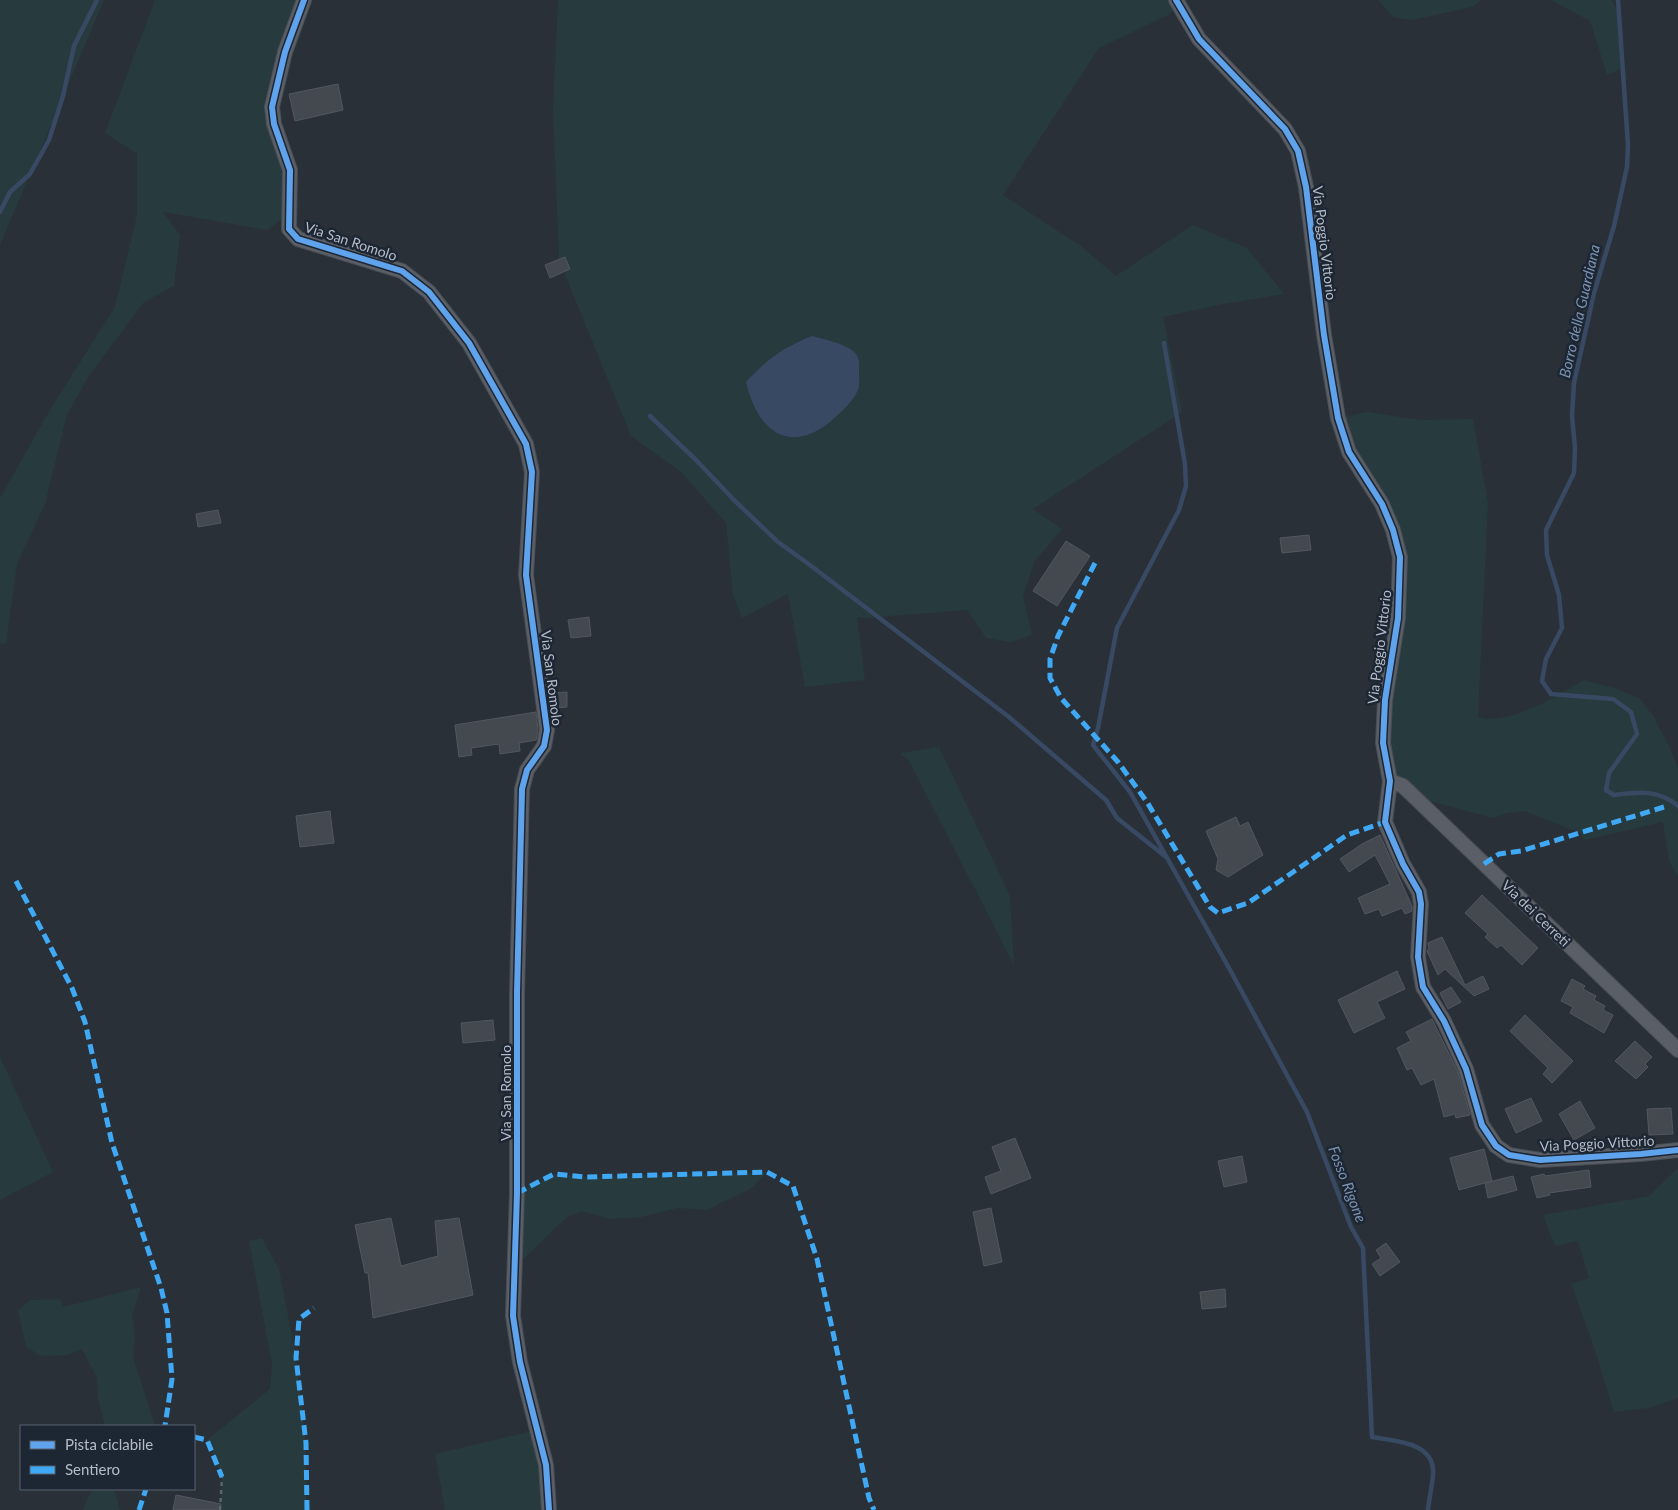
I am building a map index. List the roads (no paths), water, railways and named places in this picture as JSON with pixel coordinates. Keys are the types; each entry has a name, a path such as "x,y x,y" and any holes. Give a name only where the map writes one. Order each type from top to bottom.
{"street":[{"name":"Via San Romolo","path":"304,0 285,52 272,107 274,124 290,170 289,229 298,239 402,271 429,292 469,343 526,444 532,472 526,575 547,730 544,746 527,770 522,789 517,993 517,1193 513,1316 520,1362 546,1465 549,1510"},
{"name":"Via Poggio Vittorio","path":"1176,0 1198,39 1285,129 1298,151 1306,187 1324,334 1338,418 1349,452 1382,504 1393,530 1400,557 1398,618 1385,700 1383,743 1390,781 1385,822 1403,864 1418,892 1421,904 1418,957 1423,987 1444,1021 1466,1069 1482,1125 1496,1146 1509,1155 1540,1160 1678,1150"},
{"name":"Via dei Cerreti","path":"1390,781 1403,786 1678,1050"}],"water":[{"path":"812,336 841,344 855,353 859,362 859,388 849,403 830,422 814,432 800,437 787,437 776,432 766,424 751,399 746,382 776,354"}],"waterway":[{"path":"0,212 10,192 30,174 49,140 63,96 74,46 97,0"},
{"name":"Borro della Guardiana","path":"1618,0 1628,145 1627,167 1614,226 1594,293 1574,383 1572,416 1575,448 1574,473 1546,530 1547,555 1559,595 1562,628 1546,659 1542,681 1551,694 1613,699 1631,712 1637,734 1609,773 1606,790 1614,795 1656,794 1678,806"},
{"name":"Fosso Rigone","path":"1164,343 1185,464 1186,486 1179,510 1117,628 1093,745 1130,792 1307,1112 1351,1227 1363,1248 1372,1437 1412,1445 1428,1456 1432,1464 1433,1475 1428,1510"},
{"path":"650,416 778,542 1009,717 1106,800 1117,818 1166,857"}]}
